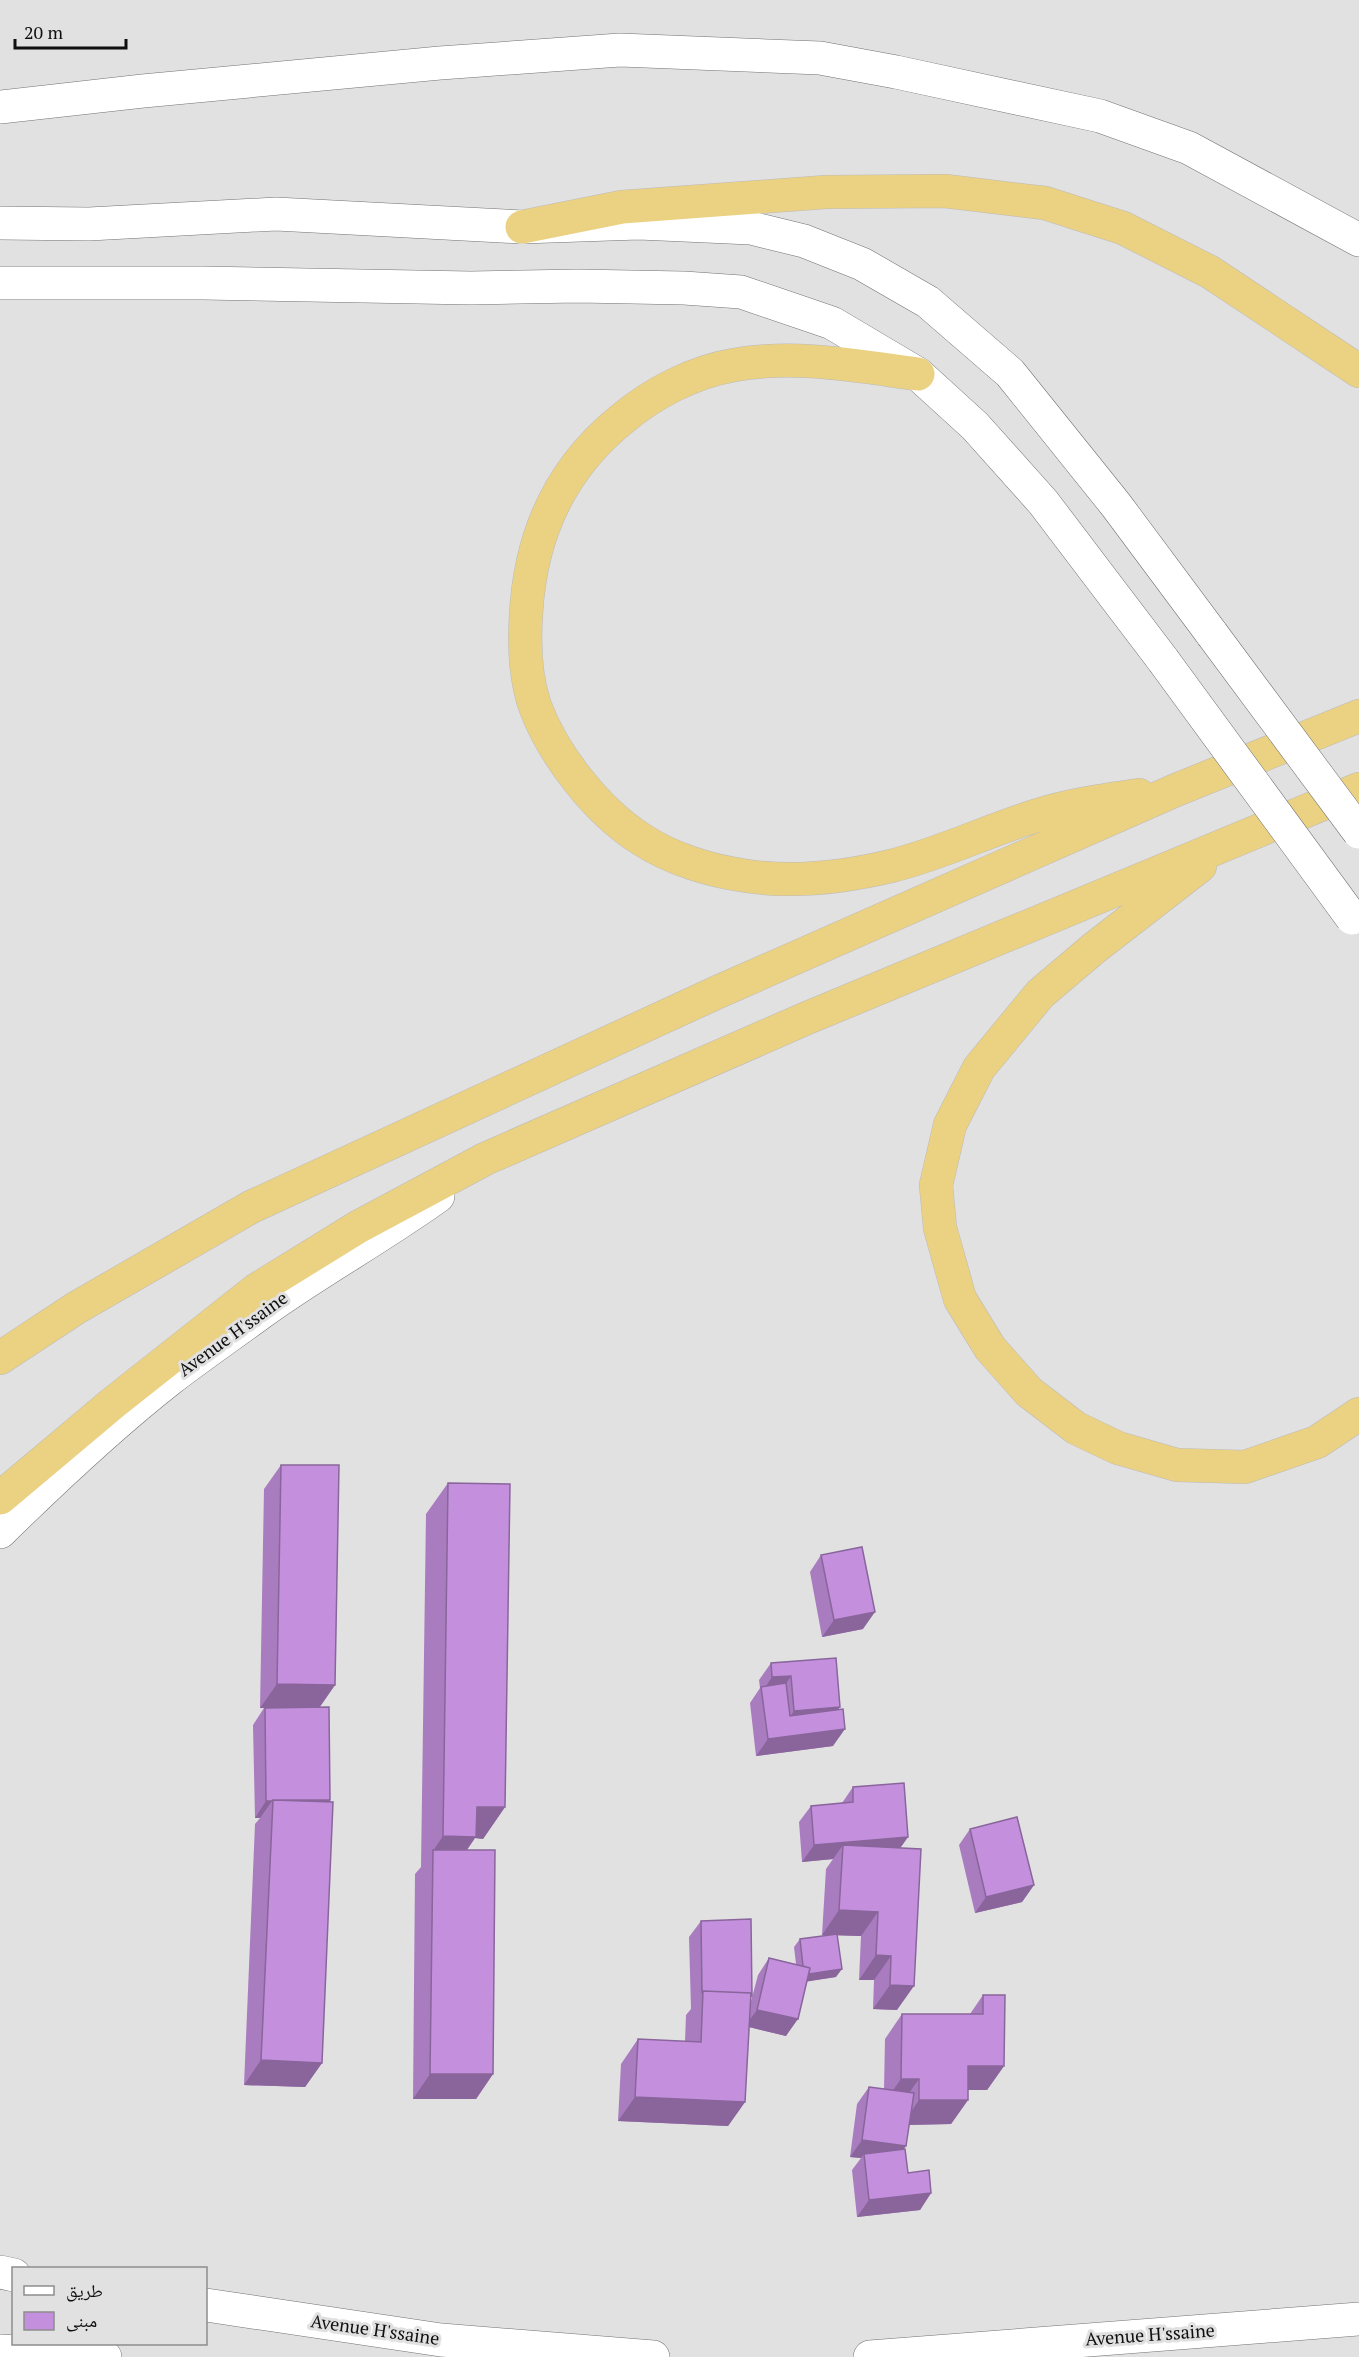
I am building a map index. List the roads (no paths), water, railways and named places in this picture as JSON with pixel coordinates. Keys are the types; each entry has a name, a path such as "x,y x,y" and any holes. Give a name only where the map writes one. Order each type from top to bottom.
{"highway":[{"path":"522,227 622,207 826,192 945,191 1045,203 1123,228 1210,272 1359,371"},
{"path":"918,374 826,362 783,360 732,365 691,378 646,399 600,436 566,480 539,533 527,586 524,649 535,705 560,758 597,802 641,839 688,862 747,876 806,880 892,866 1036,816 1089,801 1176,790"},
{"path":"0,1358 76,1308 251,1207 709,996 1176,790 1359,716"},
{"path":"0,1498 113,1403 256,1290 358,1227 485,1159 734,1049 1234,839 1359,789"},
{"path":"1234,839 1040,993 979,1068 950,1125 936,1185 940,1228 960,1299 990,1348 1029,1392 1076,1428 1118,1448 1177,1465 1245,1467 1317,1442 1359,1414"}],"street":[{"path":"0,107 440,63 620,50 820,58 1100,116 1189,148 1359,240"},
{"path":"0,223 88,224 276,214 522,227 639,224 751,228 804,241 862,264 928,302 1010,373 1116,505 1359,832"},
{"path":"0,283 684,288 741,292 832,323 918,374 975,426 1043,502 1163,660 1356,923"},
{"name":"Avenue H'ssaine","path":"0,1532 54,1479 169,1380 265,1310 350,1254 396,1227 485,1159"},
{"name":"Avenue H'ssaine","path":"207,2305 441,2340 652,2357"},
{"name":"Avenue H'ssaine","path":"870,2357 1359,2319"},
{"path":"0,2351 105,2357"}]}
